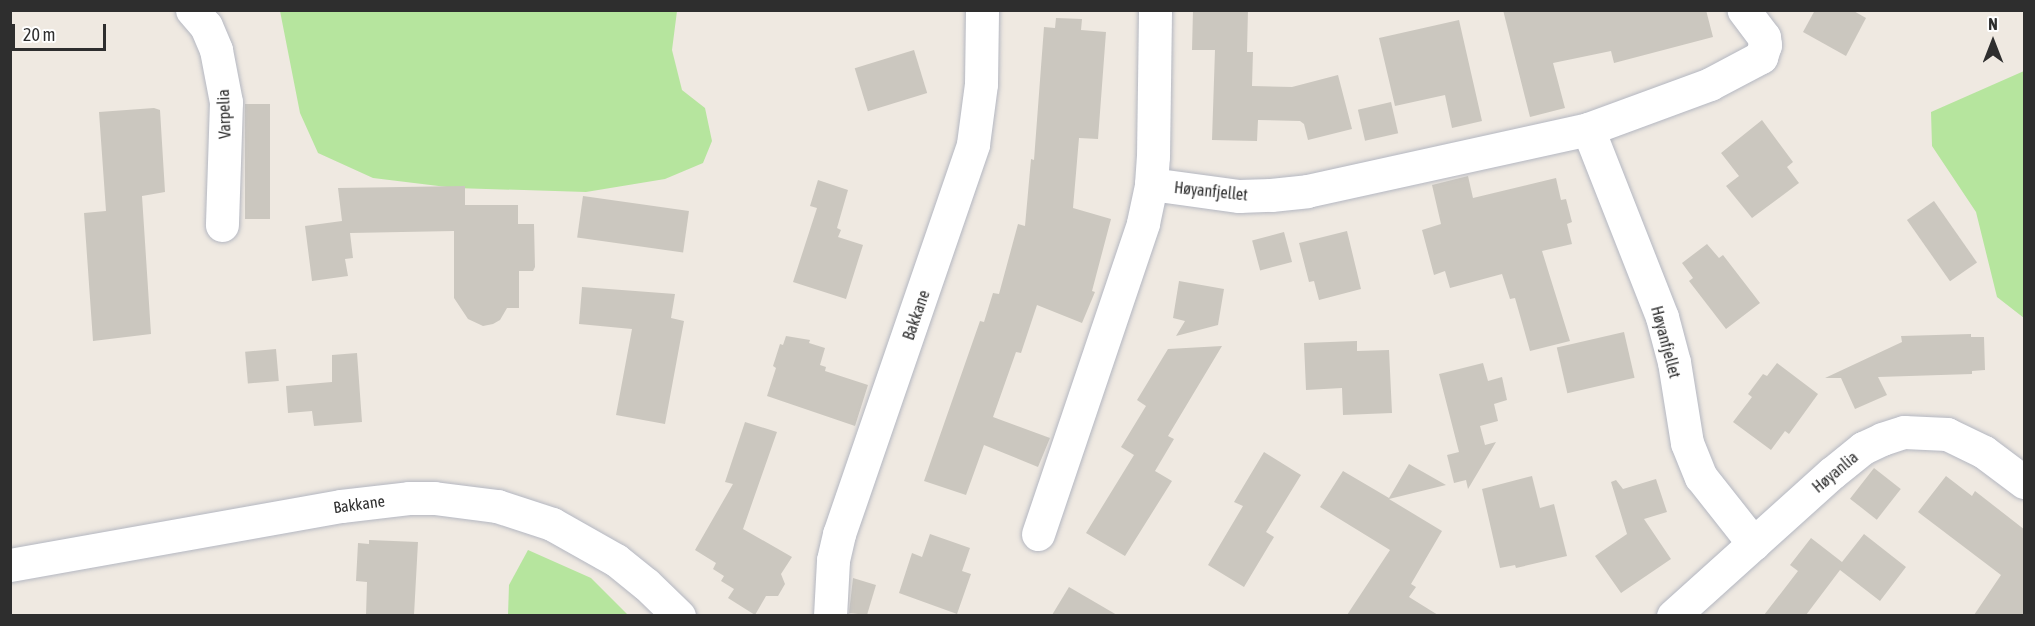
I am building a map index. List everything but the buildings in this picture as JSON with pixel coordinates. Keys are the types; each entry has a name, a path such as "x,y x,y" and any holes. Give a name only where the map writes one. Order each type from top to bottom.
{"street":[{"name":"Varpelia","path":"192,10 206,26 216,50 226,102 222,225"},
{"name":"Bakkane","path":"830,615 833,560 839,534 974,144 981,92 982,10"},
{"name":"Høyanfjellet","path":"1038,534 1129,268 1151,184 1155,10"},
{"name":"Høyanfjellet","path":"1151,184 1239,196 1307,191 1588,129 1701,88 1761,57 1765,45 1764,38 1744,10"},
{"name":"Høyanfjellet","path":"1588,129 1662,317 1674,362 1687,442 1701,477 1754,544"},
{"name":"Høyanlia","path":"1673,615 1863,448 1904,432 1947,434 1960,439 1984,452 2025,482"},
{"name":"Bakkane","path":"10,565 341,506 409,498 434,498 497,506 552,524 616,560 680,615"}],"green space":[{"path":"280,11 677,11 672,50 682,90 705,108 712,141 703,163 665,179 586,192 455,188 373,178 318,153 300,113"},
{"path":"2024,71 2024,318 1997,297 1976,212 1932,146 1931,112"},
{"path":"528,550 591,578 628,615 508,615 509,585"}]}
